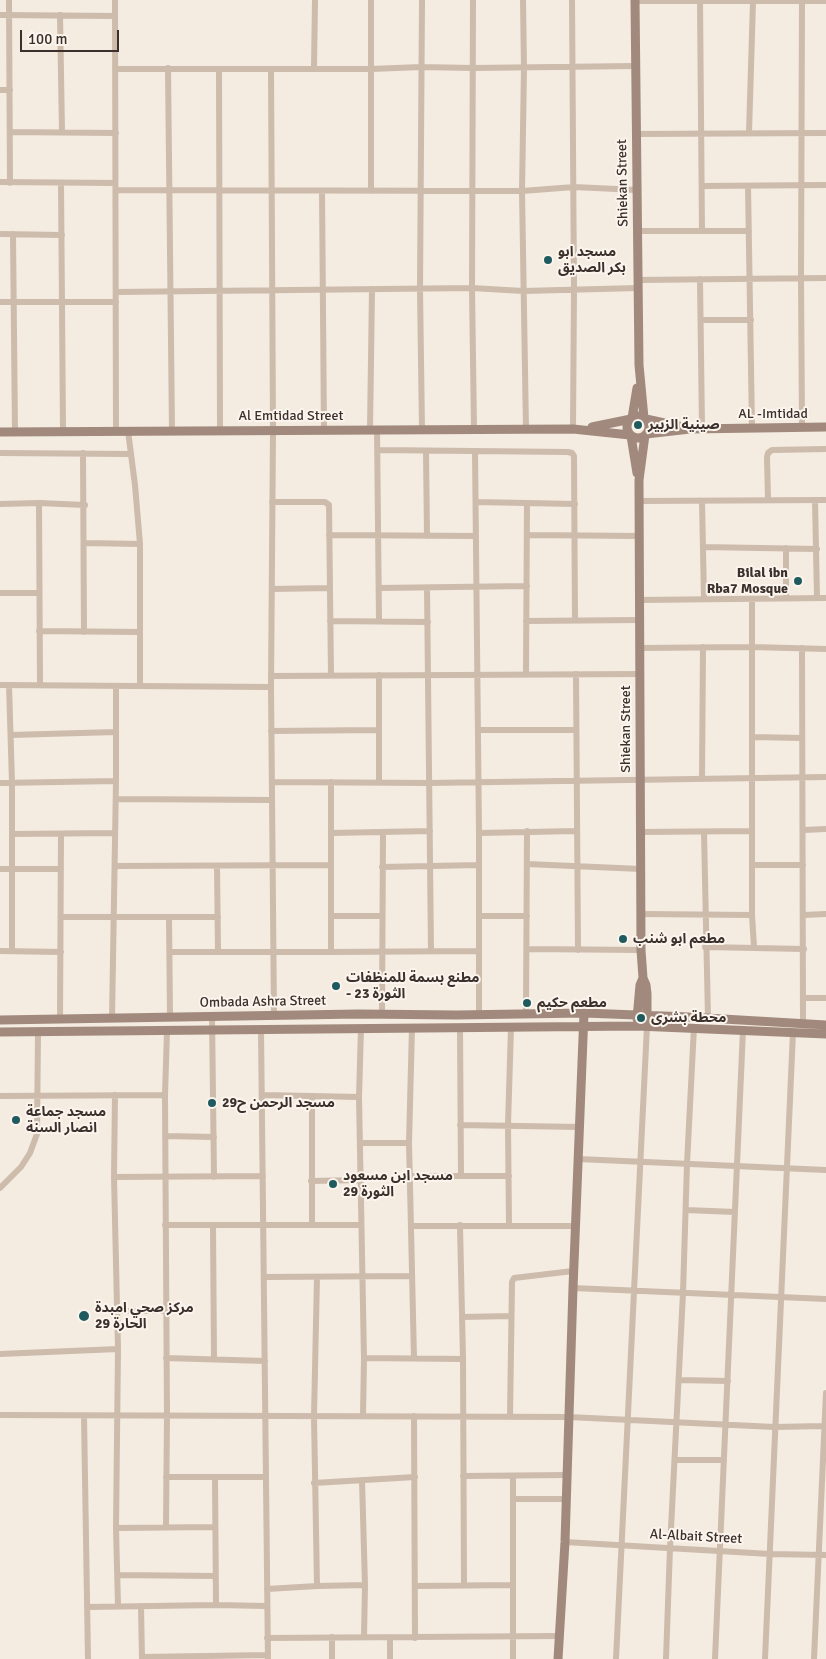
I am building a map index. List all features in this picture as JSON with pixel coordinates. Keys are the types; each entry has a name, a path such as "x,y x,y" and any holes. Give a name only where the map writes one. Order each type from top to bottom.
{"street":[{"path":"9,0 10,182"},
{"path":"114,0 116,69 116,431"},
{"path":"314,68 315,0"},
{"path":"371,0 371,192"},
{"path":"422,0 420,192 422,430"},
{"path":"473,0 472,288 474,429"},
{"path":"523,0 522,191 526,429"},
{"path":"572,0 577,429"},
{"path":"635,0 826,1"},
{"name":"Shiekan Street","path":"635,0 639,365 645,419"},
{"path":"700,0 702,230"},
{"path":"749,133 753,1"},
{"path":"802,428 802,133 807,1"},
{"path":"60,15 62,132"},
{"path":"0,16 115,16"},
{"path":"116,69 635,66"},
{"path":"168,68 172,431"},
{"path":"219,69 220,430"},
{"path":"271,69 273,430 271,731 274,1016"},
{"path":"0,90 10,90"},
{"path":"10,132 116,133"},
{"path":"636,134 826,133"},
{"path":"0,182 61,183 170,191 472,192 574,188 636,190"},
{"path":"61,183 63,432"},
{"path":"702,186 826,185"},
{"path":"748,186 752,428"},
{"path":"322,192 324,430"},
{"path":"638,231 749,231"},
{"path":"0,234 62,235"},
{"path":"13,234 12,302 15,432"},
{"path":"116,292 420,288 574,289 700,279 826,278"},
{"path":"700,279 702,428"},
{"path":"372,289 374,429 378,450 379,621"},
{"path":"0,302 116,302"},
{"path":"701,320 751,320"},
{"name":"Shiekan Street","path":"632,418 639,365"},
{"path":"577,429 640,416 645,419 690,429"},
{"path":"630,435 627,426 632,418"},
{"path":"645,419 649,428 646,435"},
{"name":"AL -Imtidad","path":"690,429 826,428"},
{"path":"577,429 630,435 636,438 690,429"},
{"name":"Al Emtidad Street","path":"0,432 577,429"},
{"path":"128,431 140,544 140,686"},
{"name":"Shiekan Street","path":"630,435 639,480"},
{"name":"Shiekan Street","path":"646,435 639,480 639,536 641,950 643,978 647,994 647,1026"},
{"path":"768,500 768,453 772,450 826,449"},
{"path":"378,450 572,453 574,456 575,620"},
{"path":"426,450 427,536"},
{"path":"475,451 480,916 478,951 479,1014"},
{"path":"0,453 130,454"},
{"path":"83,453 85,505 84,632"},
{"path":"815,500 817,598"},
{"path":"639,501 826,500"},
{"path":"702,501 704,599"},
{"path":"272,502 328,503 332,675"},
{"path":"476,502 574,504"},
{"path":"38,503 40,685"},
{"path":"526,674 527,503"},
{"path":"0,504 85,505"},
{"path":"330,535 476,536"},
{"path":"528,535 639,536"},
{"path":"84,543 140,544"},
{"path":"703,547 817,549"},
{"path":"786,548 786,598"},
{"path":"379,588 527,586"},
{"path":"272,589 330,588"},
{"path":"427,588 430,951"},
{"path":"0,593 39,593"},
{"path":"640,600 826,598"},
{"path":"752,599 752,915 754,947"},
{"path":"526,621 640,620"},
{"path":"330,621 428,622"},
{"path":"39,631 140,632"},
{"path":"640,648 752,646 826,648"},
{"path":"702,778 703,648"},
{"path":"802,648 803,1024"},
{"path":"576,674 578,950"},
{"path":"271,676 640,674"},
{"path":"378,675 379,782"},
{"path":"0,685 271,687"},
{"path":"10,685 12,951"},
{"path":"112,1019 116,686"},
{"path":"271,731 378,730"},
{"path":"478,730 576,730"},
{"path":"11,735 116,732"},
{"path":"753,737 802,738"},
{"path":"272,782 429,784 826,777"},
{"path":"0,783 116,781"},
{"path":"331,782 331,952"},
{"path":"116,799 272,800"},
{"path":"803,830 826,829"},
{"path":"331,833 430,831"},
{"path":"526,1013 527,831"},
{"path":"479,833 577,831"},
{"path":"641,832 752,831"},
{"path":"382,1014 383,832"},
{"path":"704,832 708,1018"},
{"path":"12,834 115,833"},
{"path":"60,1019 61,834"},
{"path":"527,864 641,869"},
{"path":"115,866 331,865"},
{"path":"382,867 479,865"},
{"path":"752,865 803,865"},
{"path":"217,866 218,952"},
{"path":"0,869 61,869"},
{"path":"641,914 752,915"},
{"path":"803,915 826,914"},
{"path":"331,916 382,916"},
{"path":"480,916 527,916"},
{"path":"61,917 218,917"},
{"path":"169,917 170,1018"},
{"path":"705,947 804,949"},
{"path":"527,949 641,950"},
{"path":"0,951 61,952"},
{"path":"170,952 478,951"},
{"name":"Shiekan Street","path":"636,1026 640,985 643,978"},
{"path":"804,998 826,998"},
{"path":"558,1659 565,1542 573,1270 584,1013"},
{"name":"Ombada Ashra Street","path":"0,1020 584,1013 826,1025"},
{"path":"396,1014 396,1027"},
{"path":"212,1016 214,1177"},
{"path":"616,1659 647,1026"},
{"name":"Ombada Ashra Street","path":"0,1032 647,1026 826,1034"},
{"path":"412,1027 409,1143 414,1358"},
{"path":"460,1027 460,1176"},
{"path":"509,1225 508,1125 511,1027"},
{"path":"666,1659 684,1293 687,1164 694,1027"},
{"path":"361,1028 360,1143 364,1358 363,1416"},
{"path":"166,1526 167,1416 164,1096 167,1030"},
{"path":"141,1606 142,1658 268,1657 261,1030"},
{"path":"715,1659 743,1030"},
{"path":"0,1188 21,1167 35,1142 37,1134 38,1032"},
{"path":"765,1659 793,1032"},
{"path":"115,1095 114,1177 118,1350 116,1528 118,1606"},
{"path":"262,1095 360,1097"},
{"path":"0,1096 164,1096"},
{"path":"312,1096 312,1226"},
{"path":"460,1125 579,1127"},
{"path":"165,1136 214,1137"},
{"path":"360,1143 409,1143"},
{"path":"578,1159 826,1170"},
{"path":"114,1177 263,1176"},
{"path":"411,1176 509,1176"},
{"path":"311,1180 361,1180"},
{"path":"686,1210 734,1212"},
{"path":"165,1225 361,1225"},
{"path":"212,1225 214,1359"},
{"path":"460,1225 464,1416 464,1585"},
{"path":"411,1226 575,1226"},
{"path":"510,1417 512,1282 514,1278 573,1270"},
{"path":"265,1277 412,1276"},
{"path":"317,1277 314,1416 317,1586"},
{"path":"573,1288 826,1299"},
{"path":"117,1311 166,1311"},
{"path":"462,1317 511,1316"},
{"path":"0,1354 118,1350"},
{"path":"166,1358 265,1361"},
{"path":"364,1358 463,1359"},
{"path":"679,1380 728,1381"},
{"path":"814,1659 826,1394"},
{"path":"0,1415 569,1417 774,1427 824,1426"},
{"path":"84,1416 88,1659"},
{"path":"414,1416 415,1638"},
{"path":"675,1460 724,1460"},
{"path":"463,1476 567,1475"},
{"path":"513,1476 514,1659"},
{"path":"166,1477 265,1477"},
{"path":"215,1477 216,1605"},
{"path":"314,1483 415,1477"},
{"path":"362,1480 365,1585 364,1637"},
{"path":"513,1499 566,1499"},
{"path":"116,1528 215,1527"},
{"name":"Al-Albait Street","path":"565,1542 770,1554 826,1554"},
{"path":"118,1575 215,1576"},
{"path":"267,1589 365,1585"},
{"path":"415,1586 513,1585"},
{"path":"88,1607 266,1606"},
{"path":"267,1638 560,1636"},
{"path":"390,1637 390,1659"},
{"path":"332,1638 332,1659"}],"place":[{"name":"مسجد ابو بكر الصديق","path":"548,260"},
{"name":"صينية الزبير","path":"638,425"},
{"name":"Bilal ibn Rba7 Mosque","path":"798,581"},
{"name":"مطعم ابو شنب","path":"623,939"},
{"name":"مطنع بسمة للمنظفات - الثورة 23","path":"336,986"},
{"name":"مطعم حكيم","path":"527,1003"},
{"name":"محطة بشرى","path":"641,1018"},
{"name":"مسجد الرحمن ح29","path":"212,1103"},
{"name":"مسجد جماعة انصار السنة","path":"16,1120"},
{"name":"مسجد ابن مسعود الثورة 29","path":"333,1184"},
{"name":"مركز صحي امبدة الحارة 29","path":"84,1316"}]}
